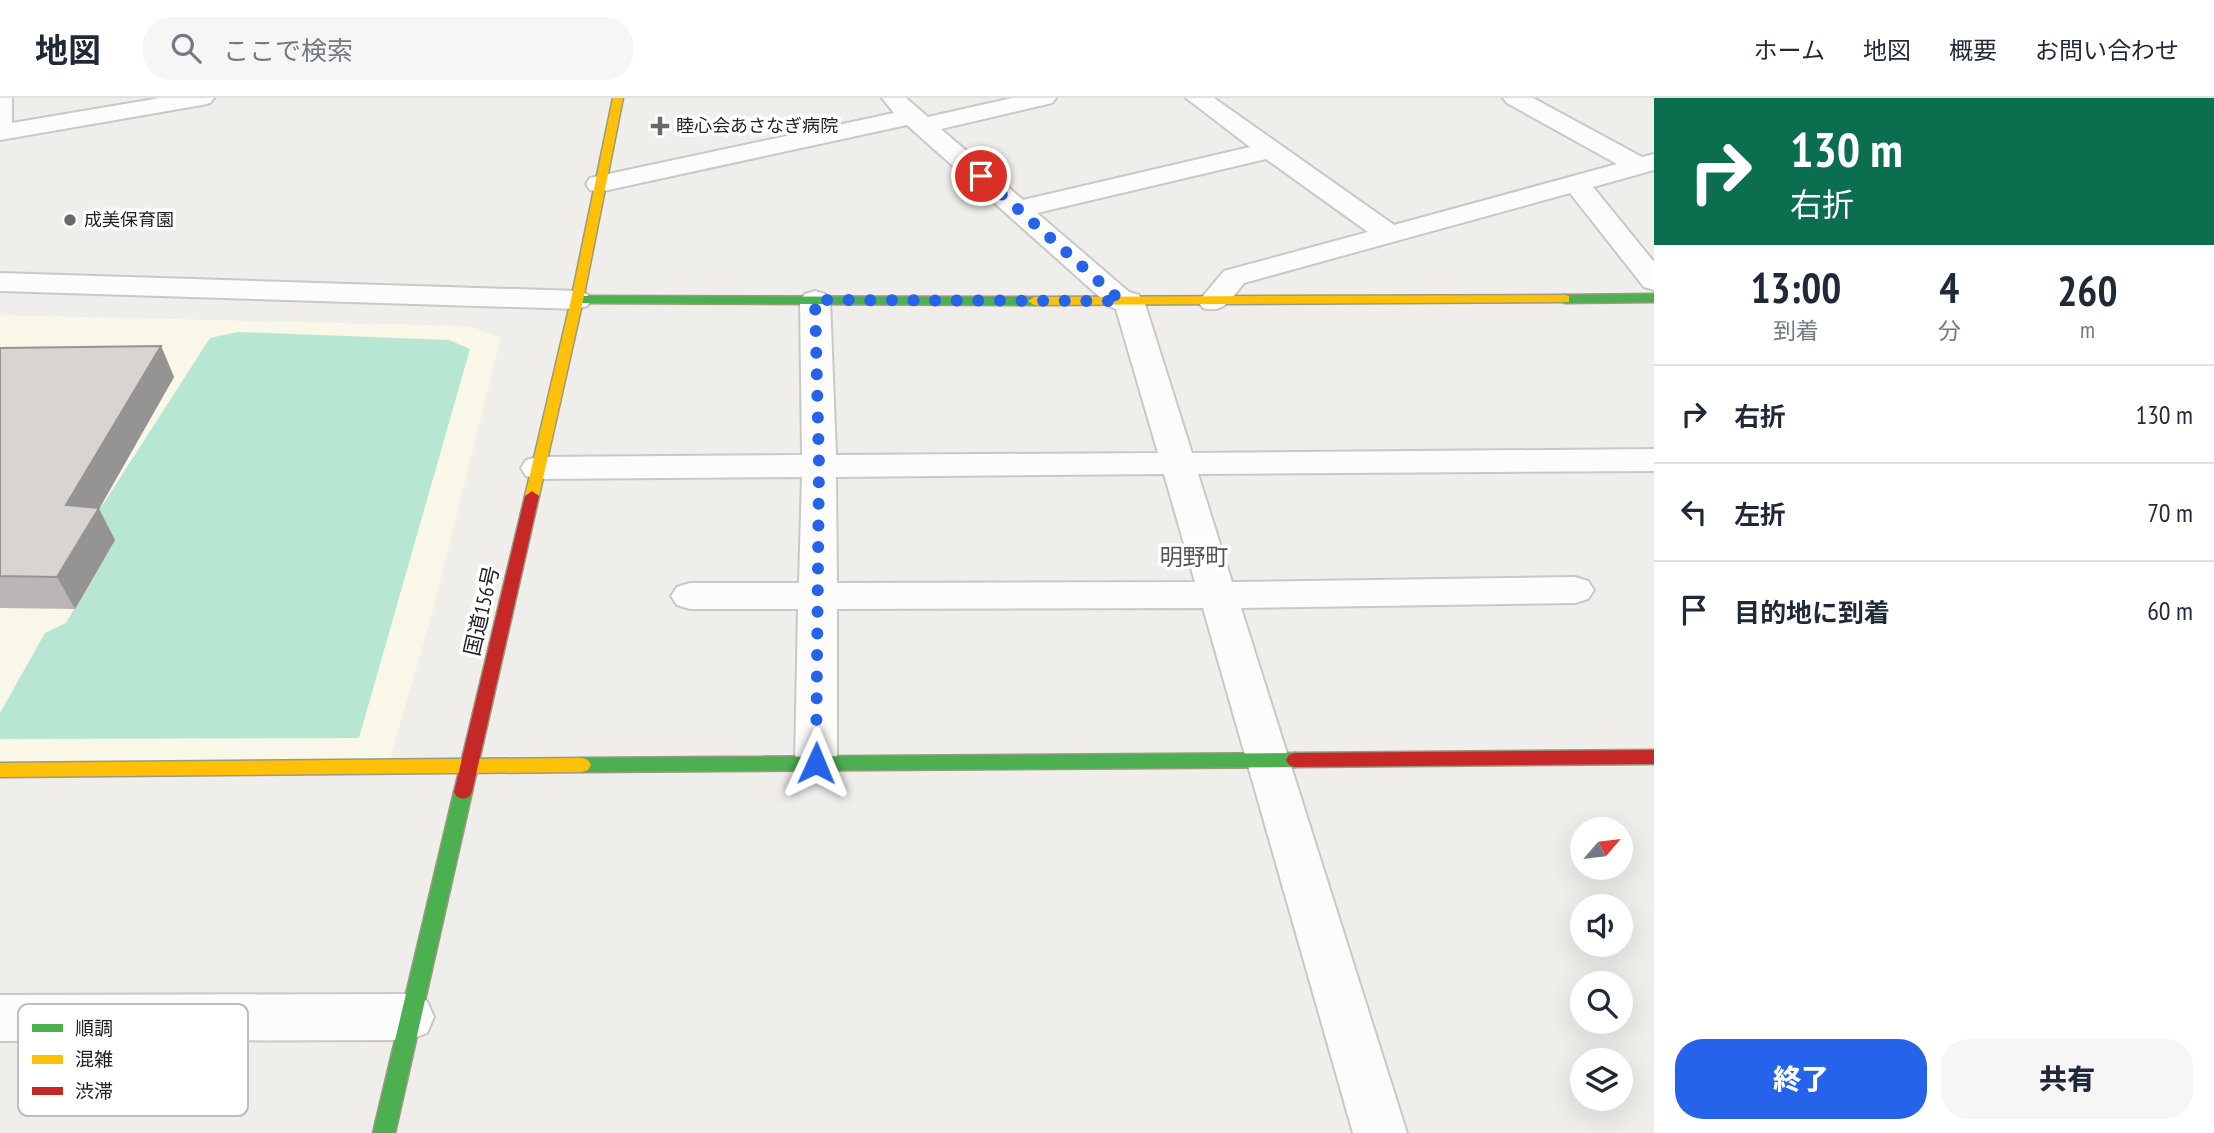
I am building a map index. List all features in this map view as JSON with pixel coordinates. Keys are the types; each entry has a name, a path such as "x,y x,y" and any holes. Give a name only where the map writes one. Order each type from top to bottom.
{"main road":[{"name":"国道156号","path":"384,1133 578,300 618,98"},
{"path":"578,300 1213,302 1654,298"},
{"path":"0,770 1654,757"}],"street":[{"path":"0,98 0,124"},
{"path":"0,133 202,98"},
{"path":"891,98 1125,301 1179,464 1216,595 1269,758 1380,1133"},
{"path":"599,184 1044,98"},
{"path":"1198,98 1391,235"},
{"path":"1515,98 1646,164"},
{"path":"1018,209 1271,150"},
{"path":"1213,302 1234,277 1646,164"},
{"path":"1577,184 1654,281"},
{"path":"0,282 578,300"},
{"path":"815,300 819,465 816,763"},
{"path":"538,468 1654,460"},
{"path":"690,596 1216,595 1575,590"},
{"path":"248,1017 409,1017"},
{"path":"0,1018 18,1018"}],"shaded area":[{"path":"0,315 468,326 501,337 432,614 388,765 0,768"}],"green space":[{"path":"238,332 449,340 470,349 359,738 0,739 0,713 45,633 66,623 114,541 82,537 210,338"}],"building":[{"path":"161,346 66,505 99,508 57,577 0,576 0,348"}],"traffic: fast":[{"path":"1565,299 1654,298"},
{"path":"577,300 1034,301"},
{"path":"582,765 1295,760"},
{"path":"384,1133 463,792"}],"traffic: slow":[{"path":"532,496 577,300 618,98"},
{"path":"1034,301 1565,299"},
{"path":"0,770 582,765"}],"traffic: jam":[{"path":"463,792 532,496"},
{"path":"1295,760 1654,757"}],"place":[{"name":"睦心会あさなぎ病院","path":"660,126"},
{"name":"成美保育園","path":"70,220"}],"district":[{"name":"明野町","path":"1194,557"}],"route":[{"path":"816,763 819,465 815,300 1121,301 981,176"}]}
